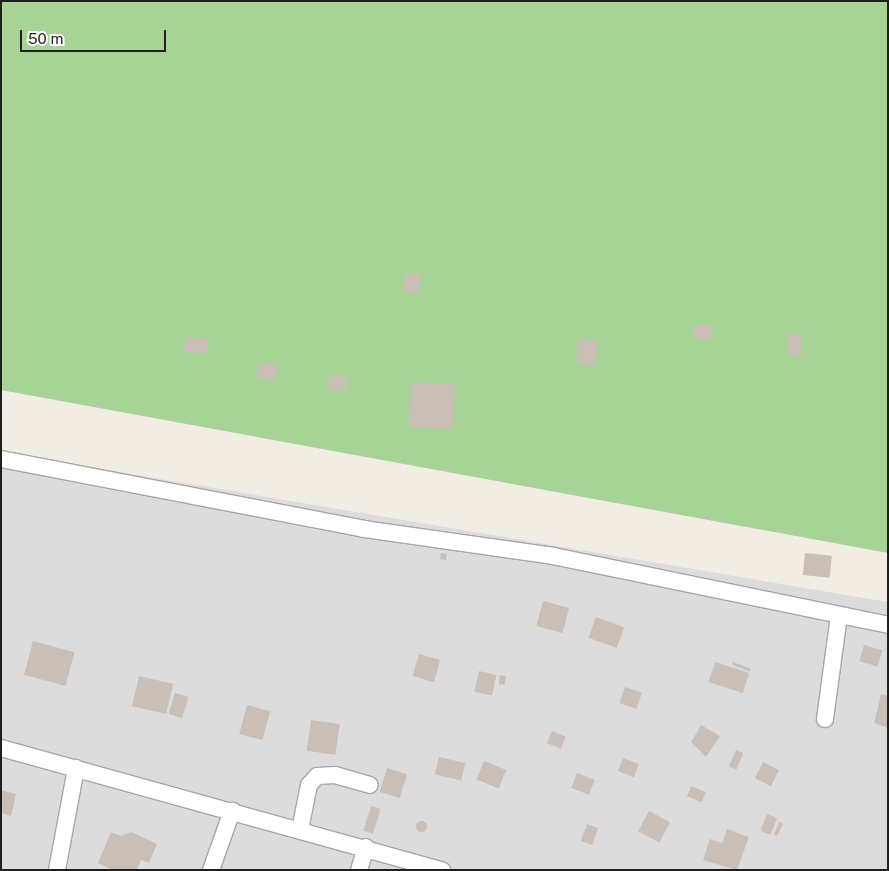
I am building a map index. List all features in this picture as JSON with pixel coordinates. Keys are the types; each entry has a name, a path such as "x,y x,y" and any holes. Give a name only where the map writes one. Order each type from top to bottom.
{"street":[{"path":"1,459 364,529 553,556 888,625"},
{"path":"826,719 839,615"},
{"path":"1,748 442,870"},
{"path":"58,870 76,768"},
{"path":"300,830 309,784 317,776 335,775 370,784"},
{"path":"210,870 232,811"},
{"path":"359,870 366,848"}],"shaded area":[{"path":"1,452 888,602 888,870 1,870"}],"green space":[{"path":"1,1 888,1 888,553 1,390"}],"building":[{"path":"403,274 420,274 420,293 403,293"},
{"path":"693,325 711,325 711,339 693,339"},
{"path":"787,334 801,334 801,355 787,355"},
{"path":"185,337 208,339 207,354 184,352"},
{"path":"578,339 597,340 596,365 577,364"},
{"path":"258,363 276,364 275,380 257,379"},
{"path":"329,376 347,377 346,391 328,390"},
{"path":"411,382 455,384 453,429 409,427"},
{"path":"441,553 447,554 446,560 440,559"},
{"path":"805,553 832,556 830,578 803,575"},
{"path":"543,601 569,608 562,633 536,626"},
{"path":"596,617 624,627 617,648 588,638"},
{"path":"33,641 75,652 65,686 24,675"},
{"path":"864,645 882,650 878,667 859,661"},
{"path":"419,654 440,660 434,682 413,676"},
{"path":"715,662 749,673 743,693 709,682"},
{"path":"733,662 751,669 750,672 732,665"},
{"path":"479,671 497,675 492,696 474,691"},
{"path":"500,675 506,676 505,685 499,684"},
{"path":"139,676 173,684 166,714 132,706"},
{"path":"625,687 642,693 636,709 619,703"},
{"path":"175,693 188,697 182,718 169,714"},
{"path":"881,694 888,696 888,728 874,723"},
{"path":"247,705 270,711 262,740 239,734"},
{"path":"311,720 340,724 335,755 307,751"},
{"path":"701,725 720,736 706,757 691,742"},
{"path":"552,731 566,737 561,749 547,743"},
{"path":"736,750 743,753 736,770 729,767"},
{"path":"439,757 465,763 461,781 435,775"},
{"path":"623,758 639,764 634,777 618,771"},
{"path":"484,761 506,770 499,789 477,780"},
{"path":"763,762 779,770 771,786 755,778"},
{"path":"387,768 407,774 400,798 380,792"},
{"path":"577,773 595,780 589,795 571,788"},
{"path":"691,786 706,792 702,802 687,796"},
{"path":"1,790 16,794 11,816 1,813"},
{"path":"371,806 381,809 373,834 363,831"},
{"path":"649,811 670,822 659,843 638,831"},
{"path":"767,814 777,818 770,835 760,831"},
{"path":"421,820 427,826 421,832 415,826"},
{"path":"779,822 783,824 777,836 774,835"},
{"path":"587,824 598,828 592,845 581,841"},
{"path":"727,829 749,837 737,870 703,860 710,839 722,843"},
{"path":"111,832 121,836 131,832 157,844 149,863 141,860 137,870 113,870 98,863"}]}
